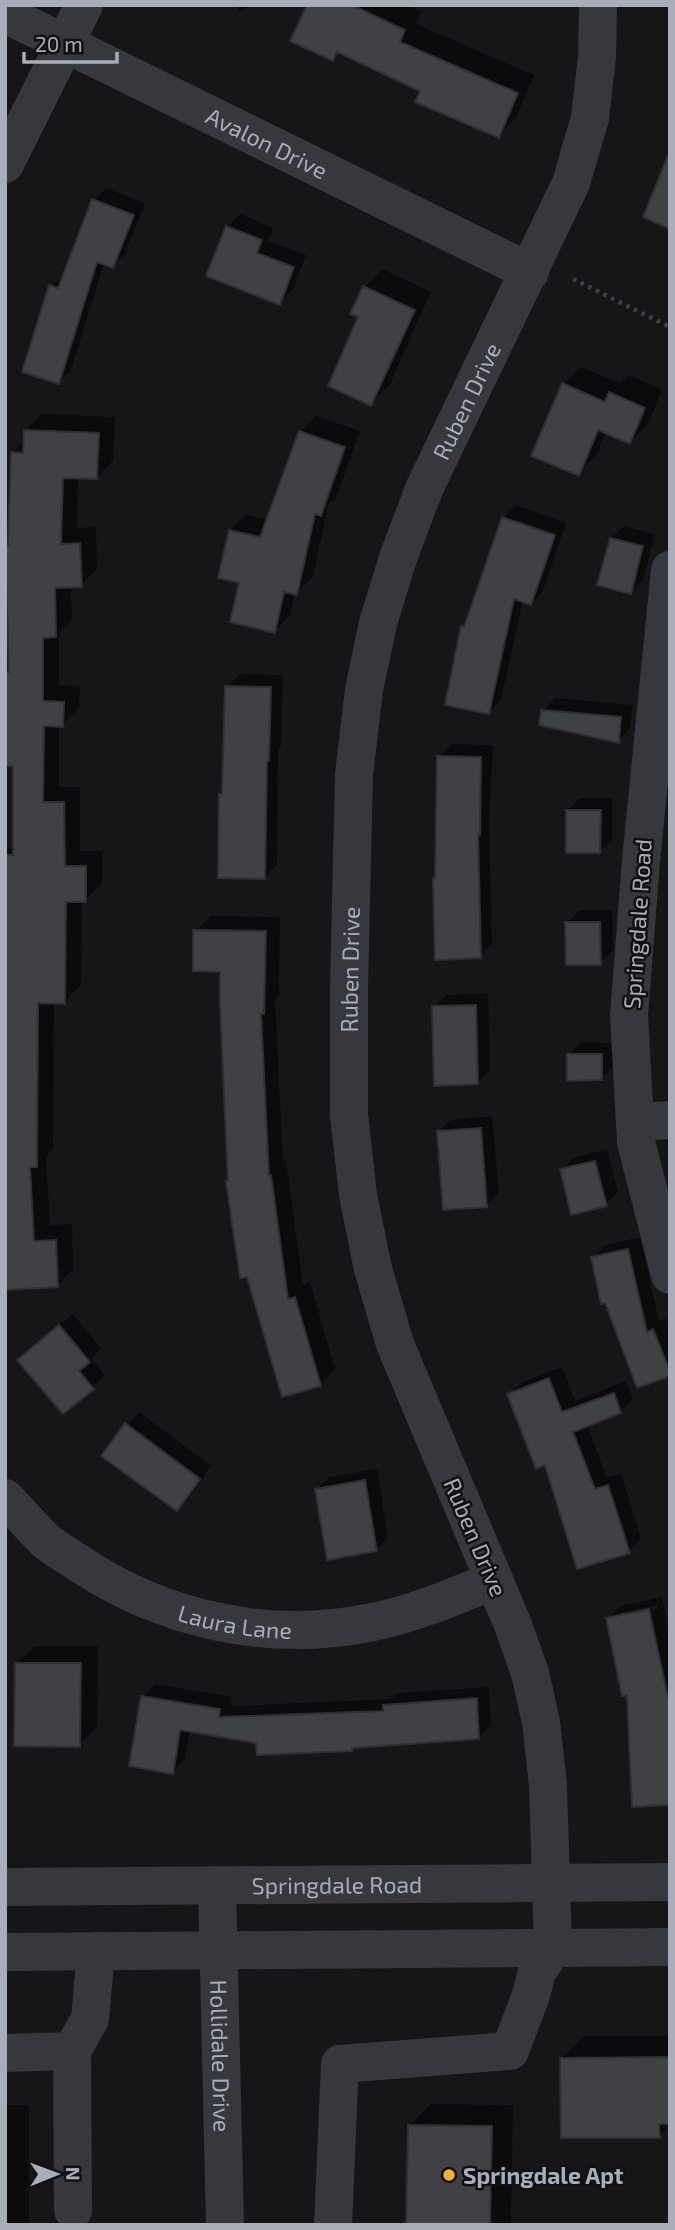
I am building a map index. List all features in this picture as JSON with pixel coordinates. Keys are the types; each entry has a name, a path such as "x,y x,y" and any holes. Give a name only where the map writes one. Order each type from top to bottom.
{"street":[{"path":"5,164 84,5"},
{"name":"Ruben Drive","path":"553,1948 548,1785 541,1722 530,1673 513,1625 395,1344 373,1269 358,1195 349,1115 349,988 354,774 364,690 378,622 424,489 571,183 590,118 597,57 598,5"},
{"name":"Avalon Drive","path":"5,14 530,272"},
{"name":"Springdale Road","path":"668,1261 636,1142 653,1121 629,1014 655,863 670,570"},
{"name":"Laura Lane","path":"5,1499 47,1541 103,1579 141,1599 214,1622 255,1629 326,1629 368,1623 419,1610 494,1580"},
{"name":"Springdale Road","path":"5,1887 670,1882"},
{"name":"Hollidale Drive","path":"217,1886 225,2225"},
{"path":"5,1952 670,1947"},
{"path":"333,2225 340,2064 510,2051 537,1972 553,1948"},
{"path":"73,2210 72,2050 90,2020 96,1951"},
{"path":"5,2053 72,2050"}],"path":[{"path":"573,279 670,327"}],"building":[{"path":"307,5 352,5 405,30 400,42 518,93 499,138 415,102 420,91 337,52 333,61 290,41"},
{"path":"670,153 670,229 643,217"},
{"path":"92,199 134,215 113,268 97,262 59,384 22,372 49,285 58,288"},
{"path":"226,226 262,240 257,253 294,267 280,305 206,276"},
{"path":"363,286 415,310 371,406 328,386 358,317 350,314"},
{"path":"562,383 605,402 609,392 645,408 630,444 598,430 579,476 531,456"},
{"path":"24,430 99,433 97,479 63,478 61,544 80,543 82,587 55,588 56,637 43,638 43,701 64,702 63,727 44,726 43,802 64,802 65,866 86,866 86,902 66,902 65,1004 38,1003 37,1167 30,1167 34,1241 56,1240 58,1287 5,1290 5,855 13,855 13,766 5,766 5,672 9,672 5,545 8,545 11,452 23,453"},
{"path":"299,431 345,447 321,516 315,514 297,595 284,592 275,633 230,622 239,583 218,578 229,530 260,537"},
{"path":"502,517 555,535 531,605 514,599 489,714 445,705 461,626 464,627"},
{"path":"610,538 643,546 631,594 597,585"},
{"path":"225,686 271,687 265,879 218,878"},
{"path":"541,710 621,717 619,743 539,725"},
{"path":"437,756 481,757 480,835 478,834 481,958 435,960 433,878"},
{"path":"566,810 601,810 600,853 566,853"},
{"path":"565,922 600,922 601,965 566,965"},
{"path":"193,930 266,931 264,1014 261,1014 269,1175 288,1299 295,1297 321,1386 282,1397 247,1277 240,1278 226,1181 220,972 193,971"},
{"path":"476,1005 478,1084 434,1086 432,1006"},
{"path":"567,1054 602,1054 602,1080 567,1081"},
{"path":"481,1128 487,1207 443,1210 437,1131"},
{"path":"595,1161 607,1206 571,1215 560,1169"},
{"path":"628,1249 647,1332 653,1329 670,1372 670,1376 637,1388 605,1303 601,1304 591,1257"},
{"path":"59,1325 90,1362 79,1371 94,1389 63,1414 17,1360"},
{"path":"549,1378 562,1412 614,1393 621,1413 573,1432 595,1489 608,1485 630,1553 577,1569 545,1465 536,1469 507,1394"},
{"path":"125,1423 200,1479 177,1511 101,1456"},
{"path":"365,1480 377,1551 327,1560 315,1489"},
{"path":"649,1609 670,1707 670,1805 632,1807 627,1695 622,1696 606,1618"},
{"path":"15,1663 81,1663 80,1747 14,1746"},
{"path":"141,1696 220,1709 219,1717 383,1711 383,1705 477,1698 479,1739 352,1748 352,1751 257,1755 256,1743 180,1730 173,1774 129,1766"},
{"path":"670,2057 670,2124 659,2124 660,2138 561,2138 560,2058"},
{"name":"Springdale Apt","path":"408,2125 492,2126 490,2225 406,2225"}],"place":[{"name":"Springdale Apt","path":"449,2175"}]}
